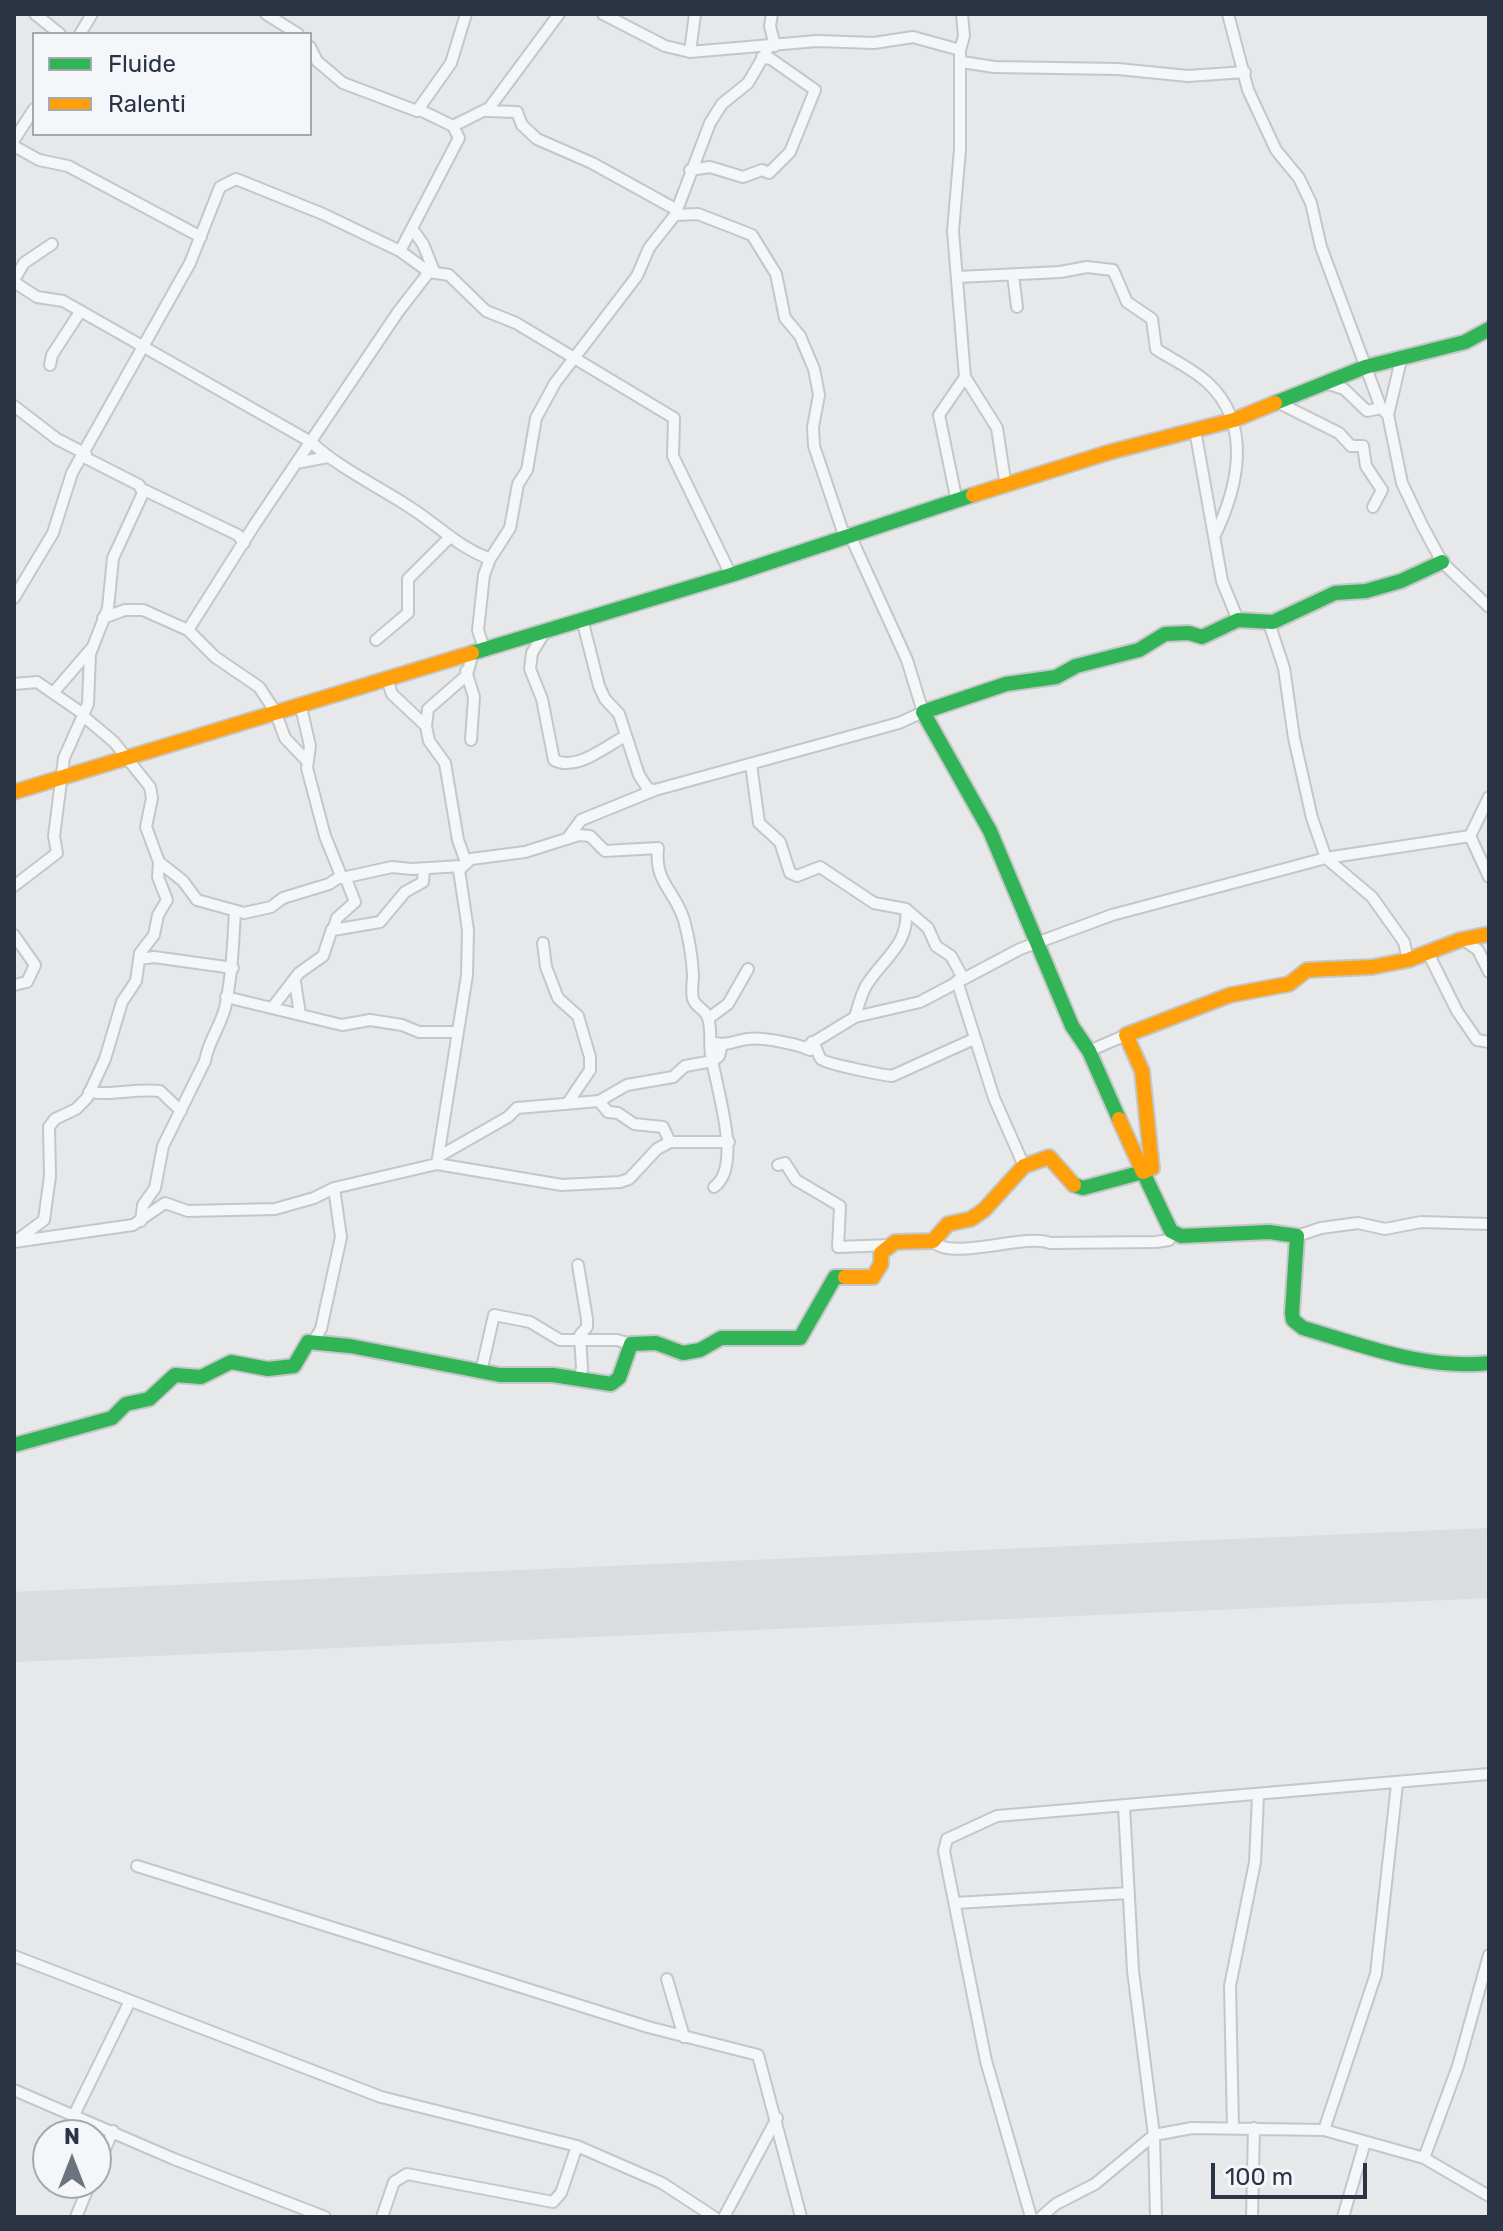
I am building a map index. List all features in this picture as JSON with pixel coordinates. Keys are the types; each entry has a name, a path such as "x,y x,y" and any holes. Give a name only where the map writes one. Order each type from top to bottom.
{"street":[{"path":"35,14 58,32"},
{"path":"81,32 92,14"},
{"path":"266,14 295,32"},
{"path":"420,110 451,63 466,14"},
{"path":"453,126 487,109 559,14"},
{"path":"690,52 695,14"},
{"path":"437,1161 467,975 468,930 459,875 464,864 448,768 429,741 426,726 428,709 467,675 478,651 478,615 490,559 510,528 518,484 527,470 536,418 573,358 622,298 649,248 676,212 710,123 722,104 748,83 762,57 772,46 772,14"},
{"path":"962,14 960,149 953,231 965,377 997,428 1006,487"},
{"path":"1228,14 1248,90 1276,150 1299,178 1311,203 1321,247 1385,412 1402,483 1442,562 1489,607"},
{"path":"606,15 665,46 690,52 838,40 874,43 913,37 960,50"},
{"path":"312,51 317,61 343,83 377,93 413,111 420,110 453,126 459,138 400,251"},
{"path":"690,170 710,167 743,177 762,170 769,173 790,152 815,90 771,59 762,57"},
{"path":"962,62 994,67 1118,69 1188,76 1245,72"},
{"path":"487,109 517,112 522,125 537,139 592,163 676,212 698,214 752,235 779,282 785,318 800,336 814,369 819,395 813,427 814,446 847,534 907,660 923,712 990,831 1072,1026 1089,1051 1174,1236"},
{"path":"14,140 32,112"},
{"path":"14,146 39,160 57,162 78,171 201,237"},
{"path":"14,598 53,533 72,473 145,347 201,237 220,187 236,179 276,193 400,251 432,272 449,275 486,311 516,323 675,420 673,456 731,575"},
{"path":"682,199 698,214"},
{"path":"413,230 423,244 432,272"},
{"path":"52,244 24,263 14,281 34,296 63,301 311,442 328,457 410,507 448,539 490,559"},
{"path":"958,277 1087,267 1113,270 1127,302 1152,319 1156,349 1209,384 1234,420 1238,456 1228,508 1214,537"},
{"path":"188,630 241,539 251,530 398,312 432,272"},
{"path":"1013,275 1017,307"},
{"path":"50,365 52,355 80,312"},
{"path":"14,792 731,575 847,534 1006,487 1110,452 1234,420 1281,404 1365,367 1465,342 1489,329"},
{"path":"1385,412 1401,360"},
{"path":"957,502 939,415 965,377"},
{"path":"1329,384 1344,389 1367,411 1385,412"},
{"path":"1281,404 1339,433 1351,446 1363,446 1366,466 1382,490 1373,507"},
{"path":"14,406 82,456 241,539"},
{"path":"1195,430 1222,581 1238,620"},
{"path":"296,463 328,457"},
{"path":"14,886 43,862 56,857 56,819 69,739 88,704 91,649 111,587 113,558 142,489"},
{"path":"376,640 408,613 408,579 448,539"},
{"path":"567,839 581,820 655,790 899,723 1006,684 1056,677 1076,666 1139,650 1165,634 1189,633 1202,637 1238,620 1269,623 1335,593 1366,591 1401,581 1442,562"},
{"path":"103,618 125,610 143,610 188,630 215,657 253,681 275,711 285,738 303,752 323,827 355,902 357,914 369,925"},
{"path":"582,619 599,686 605,699 619,714 645,786 655,790"},
{"path":"1269,623 1284,668 1294,738 1312,818 1326,858 1372,897 1477,1040 1489,1042"},
{"path":"547,630 532,653 530,669 542,699 554,760 573,762 589,758 626,736"},
{"path":"53,693 91,649"},
{"path":"456,657 467,675 474,697 471,740"},
{"path":"386,677 392,694 426,726"},
{"path":"14,684 19,686 32,681 82,714 127,757 150,787 152,798 146,827 159,862 158,877 167,900 158,915 154,935 139,959 136,981 122,1002 105,1059 89,1092 82,1104 55,1119 49,1127 51,1151 46,1214 40,1226 14,1242 141,1221 155,1206 165,1203 188,1211 275,1209 314,1198 334,1188 437,1161 464,1139 508,1117 517,1108 599,1101 627,1085 670,1078 685,1066 713,1061 719,1056 709,1018 692,998 689,940 679,905 661,883 658,848 605,851 590,836 567,839 525,852 464,864 424,869 392,867 344,877 283,898 271,907 235,912"},
{"path":"300,703 310,746 306,760"},
{"path":"751,764 759,823 780,842 790,873 797,876 820,867 874,903 906,909 928,928 936,946 947,950 959,978 974,1039 994,1098 1024,1166"},
{"path":"1470,836 1489,797"},
{"path":"717,1042 758,1038 809,1044 855,1017 920,1002 959,978 1038,942 1163,900 1326,858 1470,836"},
{"path":"1470,836 1489,877"},
{"path":"141,1221 143,1205 155,1188 163,1146 205,1061 207,1047 218,1032 233,968 235,912 231,907 197,900 183,881 159,862"},
{"path":"332,929 369,925 386,917 405,892 423,882 424,869"},
{"path":"272,1008 299,973 323,956 337,918 355,902"},
{"path":"855,1017 864,989 900,944 908,924 906,909"},
{"path":"1089,1051 1221,998 1263,986 1289,984 1307,970 1372,967 1462,939 1489,934"},
{"path":"14,935 35,965 27,982 14,985"},
{"path":"1462,939 1478,950 1489,972"},
{"path":"543,943 546,967 558,998 578,1016 590,1057 590,1070 567,1104"},
{"path":"139,959 154,957 233,968"},
{"path":"709,1018 728,1004 748,969"},
{"path":"295,982 300,1014"},
{"path":"226,997 342,1025 370,1020 402,1025 419,1032 458,1032"},
{"path":"933,1241 948,1224 971,1219 984,1210 1024,1166 1052,1158 1070,1183 1083,1188 1152,1168 1148,1104 1142,1071 1126,1035"},
{"path":"809,1044 831,1064 877,1070 892,1076 974,1039"},
{"path":"713,1061 723,1102 728,1162 720,1183 714,1187"},
{"path":"89,1092 107,1095 126,1090 160,1091 181,1111"},
{"path":"599,1101 608,1112 618,1113 632,1123 663,1127 670,1142"},
{"path":"437,1161 562,1185 620,1182 629,1179 657,1149 670,1142 725,1139"},
{"path":"778,1165 785,1163 796,1180 840,1206 838,1247 933,1241 943,1248 1013,1244 1035,1239 1050,1243 1269,1232 1297,1236 1321,1228 1358,1223 1385,1229 1421,1222 1489,1224"},
{"path":"313,1342 321,1329 328,1287 336,1267 340,1217 334,1188"},
{"path":"314,1198 335,1200"},
{"path":"1297,1236 1292,1313 1298,1325 1410,1360 1454,1367 1489,1363"},
{"path":"481,1372 494,1315 530,1322 560,1340 656,1343 683,1353 700,1350 721,1338 800,1338 829,1282 838,1276 873,1277 879,1269 881,1253 890,1245"},
{"path":"578,1265 587,1319 581,1342 582,1369 578,1380"},
{"path":"14,1445 112,1418 126,1404 149,1399 175,1375 192,1381 231,1362 268,1369 294,1366 300,1362 304,1344 313,1342 481,1372 616,1382 631,1344"},
{"path":"1031,2217 986,2061 944,1851 947,1839 997,1816 1258,1797 1489,1774"},
{"path":"1324,2130 1376,1974 1397,1784"},
{"path":"1233,2128 1230,1986 1255,1862 1258,1797"},
{"path":"1124,1806 1133,1971 1154,2135 1156,2217"},
{"path":"137,1866 684,2037 758,2055 801,2217"},
{"path":"955,1903 1129,1893"},
{"path":"1424,2158 1458,2066 1489,1955"},
{"path":"14,1956 381,2097 577,2146 662,2183 714,2217"},
{"path":"667,1979 684,2037"},
{"path":"74,2115 130,2001"},
{"path":"14,2090 325,2217"},
{"path":"724,2217 777,2118"},
{"path":"1041,2217 1095,2184 1154,2135 1192,2128 1324,2130 1424,2158 1489,2196"},
{"path":"1252,2217 1254,2128"},
{"path":"1343,2217 1365,2142"},
{"path":"382,2217 394,2182 407,2174 553,2202 561,2193 577,2146"}],"runway":[{"path":"14,1627 1489,1563"}],"traffic: fast":[{"path":"1275,403 1365,367 1465,342 1489,329"},
{"path":"472,653 731,575 973,495"},
{"path":"1119,1119 1089,1051 1072,1026 990,831 923,712 1006,684 1056,677 1076,666 1139,650 1165,634 1189,633 1202,637 1238,620 1273,622 1335,593 1366,591 1401,581 1442,562"},
{"path":"1074,1185 1083,1188 1143,1172 1171,1231 1181,1236 1269,1232 1297,1236 1292,1313 1293,1320 1303,1328 1418,1360 1489,1363"},
{"path":"14,1445 112,1418 126,1404 149,1399 175,1375 201,1377 231,1362 268,1369 294,1366 308,1342 350,1346 500,1375 553,1375 611,1384 619,1378 631,1344 656,1343 683,1353 700,1350 721,1338 800,1338 835,1277 845,1277"}],"traffic: slow":[{"path":"973,495 1110,452 1234,420 1275,403"},
{"path":"14,792 472,653"},
{"path":"1119,1119 1143,1172 1152,1168 1142,1071 1126,1035 1230,995 1289,984 1307,970 1372,967 1408,960 1460,940 1489,934"},
{"path":"845,1277 873,1277 881,1264 881,1253 895,1242 933,1241 948,1224 971,1219 984,1210 1024,1166 1049,1157 1074,1185"}]}
